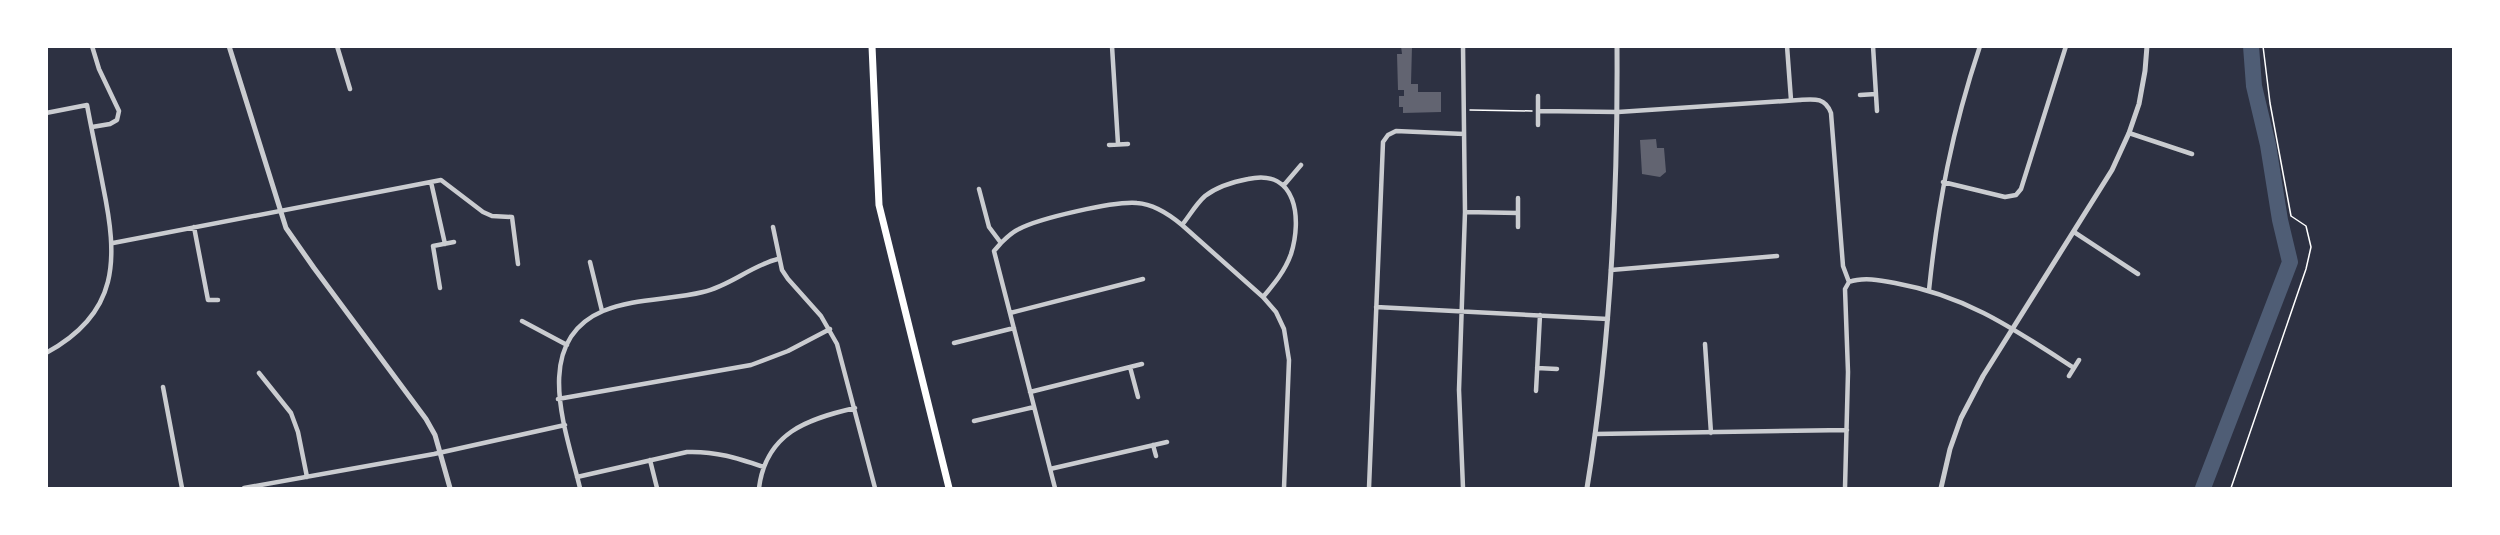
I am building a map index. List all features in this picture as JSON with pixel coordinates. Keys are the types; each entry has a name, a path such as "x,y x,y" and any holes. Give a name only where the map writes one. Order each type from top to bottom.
{"main road":[{"path":"872,46 879,206 949,489"}],"street":[{"path":"92,46 99,69 119,111 117,120 110,124 92,127"},
{"path":"229,46 280,211 290,234 426,418 435,435 450,489"},
{"path":"338,46 350,89"},
{"path":"1112,46 1118,144"},
{"path":"1463,46 1465,212 1459,390 1464,489"},
{"path":"1587,489 1596,434 1608,319 1618,112 1617,46"},
{"path":"1787,46 1791,100"},
{"path":"1873,46 1877,111"},
{"path":"1929,290 1943,182 1953,135 1980,46"},
{"path":"1943,182 2005,197 2016,195 2021,189 2066,46"},
{"path":"1941,489 1950,449 1962,418 1983,376 2112,170 2130,133 2139,104 2147,46"},
{"path":"1860,95 1876,94"},
{"path":"1538,125 1539,96"},
{"path":"1538,111 1618,112 1818,99 1828,106 1831,113 1843,266 1849,282"},
{"path":"46,113 87,105 113,243 112,269 105,292 95,312 81,329 64,343 46,352"},
{"path":"1369,489 1383,142 1388,135 1396,131 1464,134"},
{"path":"2130,133 2192,154"},
{"path":"1109,145 1128,144"},
{"path":"1284,185 1301,165"},
{"path":"1182,225 1205,196 1220,187 1254,177 1270,178 1284,185 1293,198 1296,215 1291,255 1282,274 1263,297"},
{"path":"113,243 441,180 483,212 492,216 512,217 518,264"},
{"path":"431,182 445,244"},
{"path":"979,189 989,227 1001,243"},
{"path":"1518,198 1518,227"},
{"path":"1055,489 994,251 1017,230 1030,224 1113,204 1139,203 1173,217 1263,297 1276,312 1288,345 1284,489"},
{"path":"1465,212 1518,213"},
{"path":"194,227 208,300 218,300"},
{"path":"773,227 778,259 788,279 830,329 842,359 875,489"},
{"path":"2074,232 2138,274"},
{"path":"440,288 433,246 454,242"},
{"path":"1611,270 1777,256"},
{"path":"580,489 558,399 559,366 567,345 583,325 602,311 704,292 778,259"},
{"path":"590,262 602,311"},
{"path":"1010,313 1143,279"},
{"path":"1845,489 1848,372 1845,289 1849,282 1857,279 1884,281 1929,290 1976,308 2074,368"},
{"path":"1376,307 1608,319"},
{"path":"1536,391 1540,315"},
{"path":"522,321 567,345"},
{"path":"954,343 1014,328"},
{"path":"558,399 751,365 788,351 830,329"},
{"path":"1705,344 1711,433"},
{"path":"2069,376 2079,360"},
{"path":"1029,392 1142,364"},
{"path":"1130,366 1138,397"},
{"path":"1537,368 1557,369"},
{"path":"259,373 291,413 298,432 307,477"},
{"path":"163,387 182,489"},
{"path":"974,421 1034,407"},
{"path":"759,489 764,467 773,450 787,434 803,423 820,416 855,408"},
{"path":"244,489 565,426"},
{"path":"1596,434 1847,430"},
{"path":"1050,470 1167,442"},
{"path":"1153,445 1156,456"},
{"path":"577,477 687,452 706,451 726,454 764,467"},
{"path":"650,460 657,489"},
{"path":"288,480 290,489"}],"path":[{"path":"2230,489 2306,269 2311,247 2306,226 2291,216 2270,104 2263,46"},
{"path":"1465,110 1538,111"}],"building":[{"path":"1401,46 1412,46 1411,84 1418,84 1418,92 1441,92 1441,112 1403,113 1403,107 1399,107 1399,96 1404,96 1404,90 1398,90 1397,54 1402,54"},
{"path":"1656,139 1657,148 1664,148 1666,172 1660,177 1642,174 1640,140"}],"waterway":[{"path":"2203,488 2290,262 2280,220 2268,145 2254,86 2251,46"}]}
